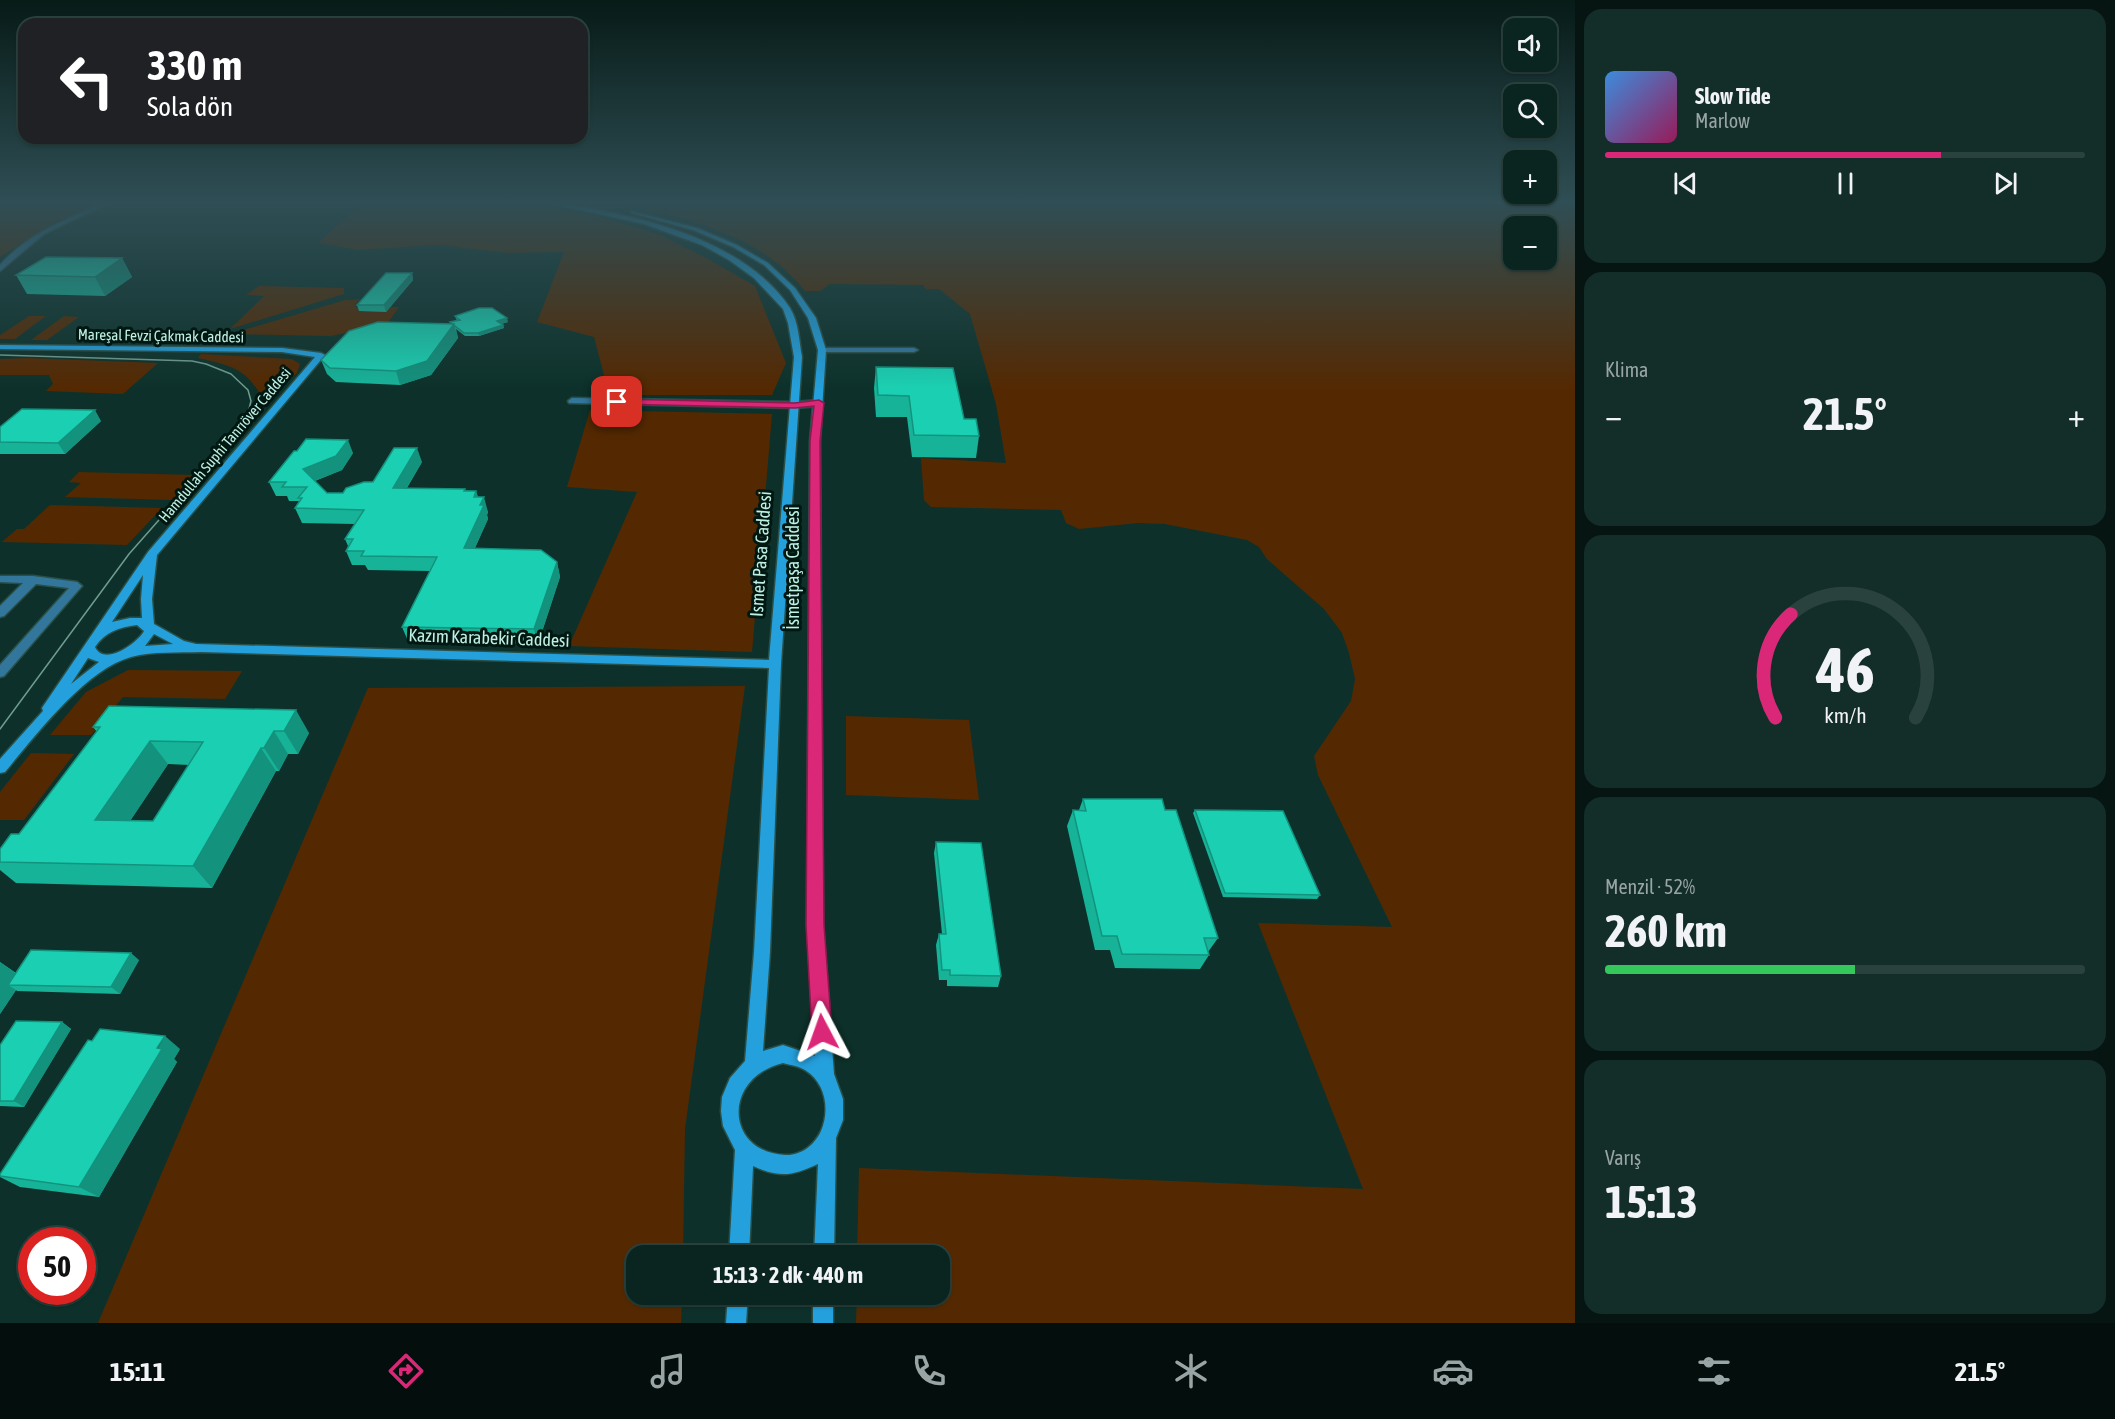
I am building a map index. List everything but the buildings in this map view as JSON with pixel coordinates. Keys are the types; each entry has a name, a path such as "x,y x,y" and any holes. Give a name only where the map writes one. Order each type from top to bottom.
{"main road":[{"name":"Ismet Pasa Caddesi","path":"742,266 767,286 789,313 798,357 775,664 762,952 754,1063"},
{"name":"İsmetpaşa Caddesi","path":"768,266 793,289 812,318 822,350 815,441 815,925 825,1074"},
{"name":"Mareşal Fevzi Çakmak Caddesi","path":"0,347 282,351 321,355"},
{"name":"Hamdullah Suphi Tanrıöver Caddesi","path":"39,723 152,554 321,355"},
{"path":"0,768 39,723 96,671 120,656 139,648 145,642 150,630 146,615 152,554"},
{"path":"136,621 181,644 201,648 159,650 101,659 89,652 92,641 98,634 117,624 136,621"},
{"name":"Kazım Karabekir Caddesi","path":"201,648 775,664"},
{"path":"825,1245 828,1140 836,1113 834,1092 825,1074 813,1063 799,1056 783,1054 768,1056 754,1063 740,1077 732,1094 730,1113 734,1132 744,1149 760,1160 778,1166 798,1164 815,1155 828,1140"},
{"path":"740,1245 744,1149"},
{"path":"736,1323 737,1305"},
{"path":"823,1323 824,1305"}],"street":[{"path":"822,350 914,350"},
{"path":"572,401 795,405 819,403"},
{"path":"0,579 33,580 77,586 0,673"},
{"path":"0,613 33,580"}],"shaded area":[{"path":"559,266 720,266 755,286 786,363 772,395 597,395 604,375 594,337 537,322"},
{"path":"779,266 1503,266 1503,270 1557,270 1557,266 1575,266 1575,1323 856,1323 857,1305 950,1305 950,1245 857,1245 859,1168 1363,1189 1258,923 1392,927 1318,775 1314,756 1351,701 1355,679 1342,633 1324,609 1267,559 1259,547 1247,540 1165,524 1138,523 1079,529 1066,523 1061,510 931,507 924,500 921,458 1006,463 996,404 970,314 939,289 926,289 923,285 830,284 820,291 805,291"},
{"path":"259,286 344,288 344,294 230,329 264,296 246,295"},
{"path":"361,299 355,307 399,307 387,324 331,336 230,334 345,300"},
{"path":"29,316 46,316 15,339 0,339 0,335"},
{"path":"64,316 79,317 47,340 31,340"},
{"path":"201,354 292,359 300,364 297,373 270,398 262,398 243,374 228,366 198,358"},
{"path":"0,359 158,363 123,394 46,391 53,384 49,375 0,375"},
{"path":"590,410 772,414 752,652 569,646 637,492 567,487"},
{"path":"79,472 195,475 172,500 65,497 81,483 69,482"},
{"path":"50,505 162,508 127,545 2,542 17,529 24,529"},
{"path":"128,670 242,671 225,699 123,697 91,735 50,735 86,692"},
{"path":"745,686 685,1129 683,1245 626,1245 626,1305 682,1305 681,1323 98,1323 368,688"},
{"path":"846,716 969,720 979,800 846,795"},
{"path":"31,753 74,754 24,820 0,820 0,792"}],"tram line":[{"path":"0,355 192,361 231,374 248,390 251,401 240,428 129,554 0,729"}],"route":[{"path":"617,402 795,405 819,403 815,441 815,925 822,1032"}]}
